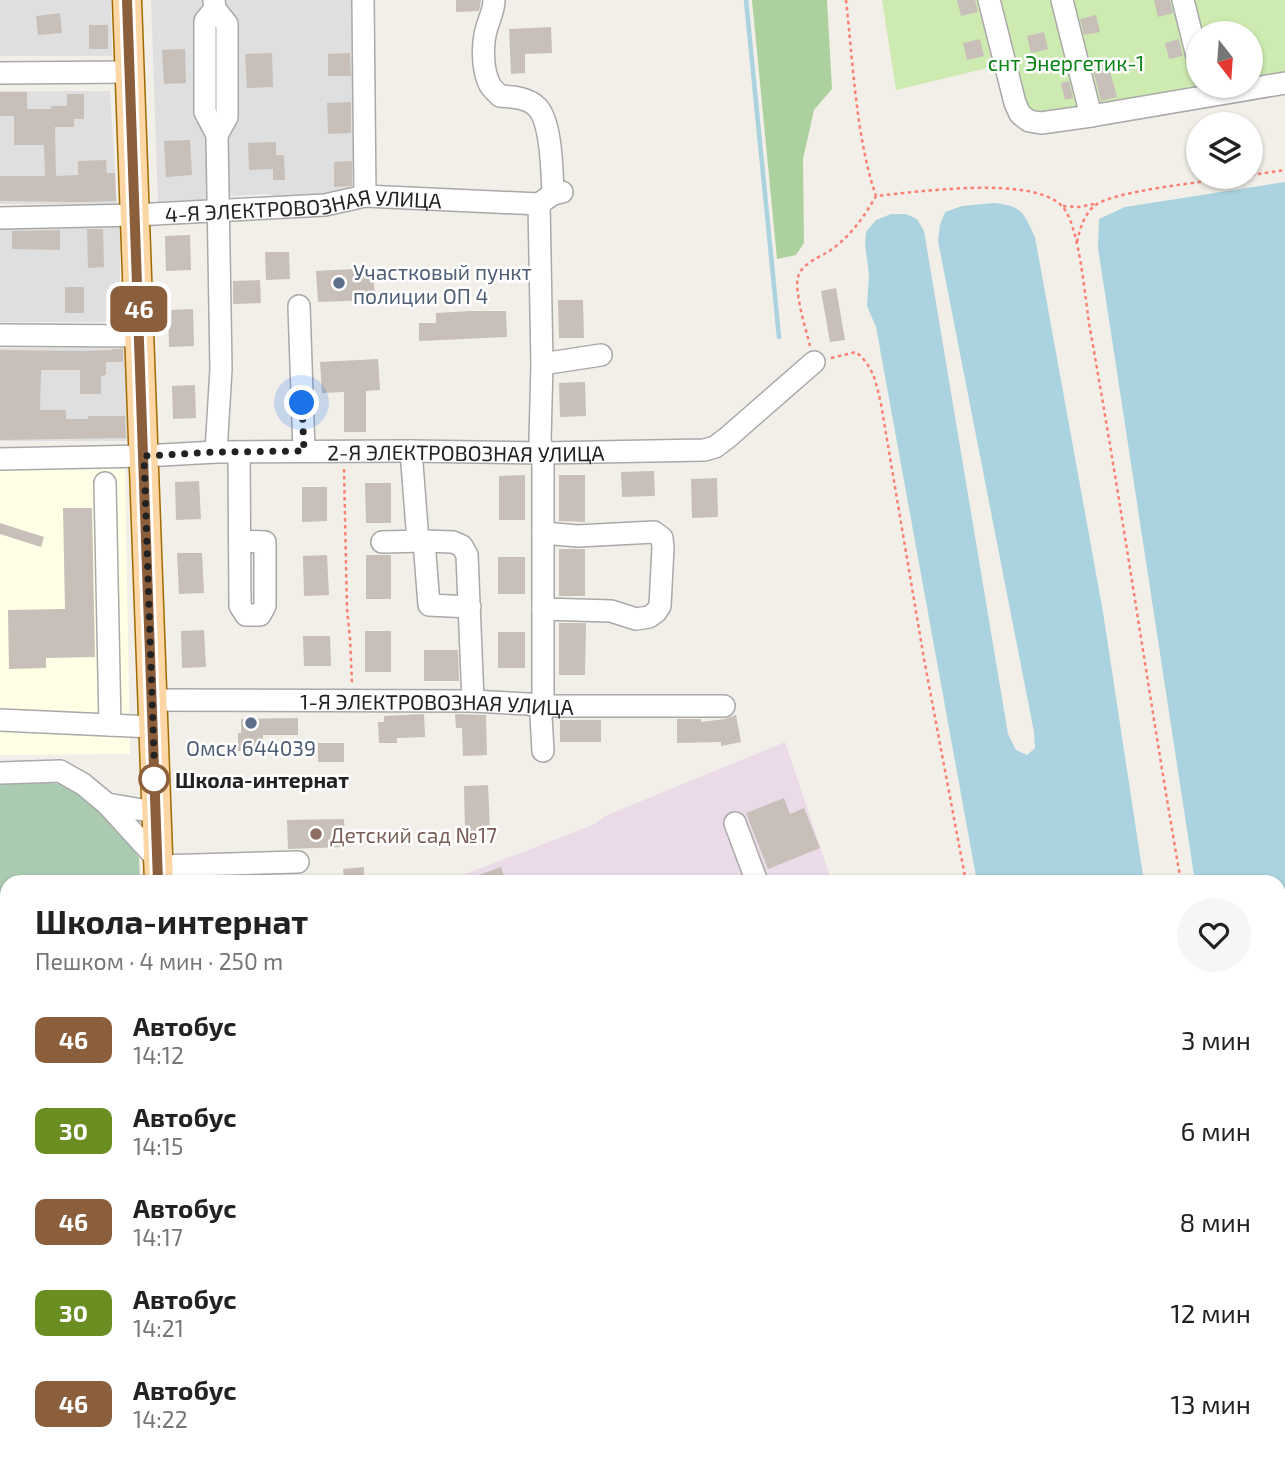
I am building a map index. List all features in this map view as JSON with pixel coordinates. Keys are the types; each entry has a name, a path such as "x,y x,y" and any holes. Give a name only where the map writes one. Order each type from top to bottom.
{"main road":[{"path":"127,0 158,869"}],"street":[{"path":"363,0 365,196"},
{"path":"494,0 484,46 489,84 500,96 523,99 537,107 544,119 551,152 540,440 543,453 543,751"},
{"path":"989,0 1015,103 1020,114 1030,121 1091,116 1186,95"},
{"path":"1062,0 1091,116"},
{"path":"1183,0 1188,21"},
{"path":"215,5 227,24 227,117 217,135 221,369 216,452"},
{"path":"0,73 130,72"},
{"path":"1264,85 1285,83"},
{"name":"4-Я ЭЛЕКТРОВОЗНАЯ УЛИЦА","path":"0,218 135,215 325,205 365,196 551,197"},
{"path":"299,306 304,451"},
{"path":"0,335 139,336"},
{"path":"542,364 601,355"},
{"name":"2-Я ЭЛЕКТРОВОЗНАЯ УЛИЦА","path":"0,459 216,452 543,453 704,450 715,447 727,438 814,362"},
{"path":"411,451 429,605 470,607"},
{"path":"239,452 240,541"},
{"path":"105,483 110,725"},
{"path":"543,533 578,536 654,532 662,538 663,548 660,606 649,617 636,619 611,611 543,609"},
{"path":"383,542 453,542 462,546 467,555 473,701"},
{"name":"1-Я ЭЛЕКТРОВОЗНАЯ УЛИЦА","path":"0,720 110,725 152,713 352,700 473,701 543,706 648,708 724,706"},
{"path":"0,772 60,771 83,784 107,804 158,869 299,862"},
{"path":"107,804 155,812"},
{"path":"735,823 754,875"}],"path":[{"path":"846,0 859,116 876,197 865,216 845,237 802,270 798,277 798,287 814,362 856,352 866,360 874,377 965,875"},
{"path":"1263,173 1285,170"},
{"path":"1062,206 1094,204 1114,197 1186,184"},
{"path":"876,197 945,189 1013,188 1044,195 1062,206 1070,219 1077,242 1180,875"},
{"path":"1077,242 1083,220 1094,204"},
{"path":"344,451 352,700"}],"shaded area":[{"path":"0,0 111,0 112,56 0,56"},
{"path":"151,0 208,0 208,11 199,11 201,115 208,128 214,200 158,203"},
{"path":"221,0 353,0 359,192 273,200 272,194 225,196"},
{"path":"0,91 110,91 117,204 0,204"},
{"path":"121,220 119,322 0,322 0,221"},
{"path":"0,348 125,348 128,441 0,441"},
{"path":"0,469 125,469 130,754 0,755"},
{"path":"785,742 830,875 463,875 595,824 605,816"},
{"path":"0,784 73,784 121,831 139,858 140,875 0,875"}],"green space":[{"path":"752,0 827,0 832,89 814,110 803,159 804,243 796,255 777,259"},
{"name":"снт Энергетик-1","path":"882,0 1285,0 1285,91 1264,94 1264,21 1186,21 1186,98 1234,98 1030,126 1000,65 896,90"}],"water":[{"path":"1285,182 1285,875 1194,875 1098,248 1099,219 1125,207 1240,189 1263,189 1263,185"},
{"path":"994,203 1017,208 1035,237 1103,612 1143,875 976,875 876,327 867,306 869,274 865,244 866,232 876,220 891,214 906,214 917,219 924,231 1008,734 1016,750 1027,755 1035,748 1034,732 938,241 945,212 962,206"}],"building":[{"path":"456,0 481,0 479,11 456,12"},
{"path":"957,0 975,0 978,12 961,16"},
{"path":"1154,0 1170,0 1173,13 1158,17"},
{"path":"60,13 62,33 38,35 36,16"},
{"path":"1096,15 1100,32 1084,35 1080,19"},
{"path":"89,25 108,25 108,49 89,49"},
{"path":"551,27 552,53 525,54 525,73 511,74 509,29"},
{"path":"1044,32 1048,49 1031,53 1027,36"},
{"path":"980,39 984,56 967,60 963,43"},
{"path":"1179,39 1183,56 1169,59 1165,43"},
{"path":"185,49 186,83 164,84 162,50"},
{"path":"272,53 273,87 247,88 245,54"},
{"path":"350,53 351,76 328,76 328,54"},
{"path":"1106,57 1117,97 1101,101 1091,61"},
{"path":"1069,81 1073,98 1065,100 1061,83"},
{"path":"0,92 27,92 27,109 67,106 67,94 84,94 84,119 74,119 74,127 55,127 56,176 78,175 78,161 106,160 107,173 115,173 116,201 0,201 0,176 45,176 44,145 14,145 14,116 0,116"},
{"path":"351,102 351,133 328,134 327,103"},
{"path":"190,140 192,175 166,177 164,141"},
{"path":"276,142 276,155 284,155 285,180 273,180 273,169 249,170 248,143"},
{"path":"352,161 352,186 334,187 334,162"},
{"path":"87,229 103,229 104,267 88,268"},
{"path":"60,230 60,250 12,249 12,231"},
{"path":"190,235 191,270 166,271 165,236"},
{"path":"265,252 289,252 290,279 266,280"},
{"path":"373,268 375,300 318,302 316,271"},
{"path":"260,280 261,303 233,304 233,281"},
{"path":"65,287 84,287 84,313 65,313"},
{"path":"836,288 845,340 830,342 821,291"},
{"path":"558,300 583,300 584,338 559,338"},
{"path":"193,309 194,346 169,347 168,310"},
{"path":"506,311 507,337 419,341 419,323 436,323 436,313"},
{"path":"123,349 123,362 106,362 106,375 101,376 101,394 80,394 80,370 41,370 40,410 66,410 66,419 125,416 126,438 0,440 0,350"},
{"path":"378,359 380,390 366,391 366,432 344,432 344,392 322,393 320,362"},
{"path":"585,382 586,416 560,417 559,383"},
{"path":"195,385 196,418 173,419 172,386"},
{"path":"654,471 655,496 622,497 621,472"},
{"path":"525,475 525,520 499,520 499,476"},
{"path":"559,475 585,475 585,522 559,521"},
{"path":"717,478 718,517 692,518 691,479"},
{"path":"199,481 201,519 176,520 175,482"},
{"path":"365,483 391,483 391,523 366,523"},
{"path":"302,487 327,487 327,521 302,522"},
{"path":"63,508 92,508 95,657 46,658 46,668 9,669 8,610 65,609"},
{"path":"0,523 44,537 41,547 0,534"},
{"path":"559,549 585,549 585,596 559,596"},
{"path":"177,553 202,553 204,593 179,594"},
{"path":"327,555 329,595 304,596 303,556"},
{"path":"366,555 391,555 391,599 366,599"},
{"path":"498,557 525,557 525,594 498,594"},
{"path":"559,623 586,623 585,675 559,675"},
{"path":"204,630 206,667 182,668 181,631"},
{"path":"365,631 391,631 391,672 365,672"},
{"path":"498,632 525,632 525,668 498,668"},
{"path":"303,636 330,636 331,666 304,666"},
{"path":"424,650 458,650 459,681 424,681"},
{"path":"424,714 425,737 397,738 397,743 379,743 378,722 384,722 384,716"},
{"path":"455,714 486,715 487,755 463,756 462,728 456,728"},
{"path":"736,715 741,742 721,746 721,742 677,743 677,719 701,719 701,722"},
{"path":"298,718 298,735 263,735 263,751 238,751 241,719"},
{"path":"560,720 601,720 601,742 560,742"},
{"path":"318,743 344,743 344,762 318,762"},
{"path":"488,785 490,831 465,831 464,786"},
{"path":"784,798 790,814 804,808 820,848 768,869 746,813"},
{"name":"Детский сад №17","path":"344,819 345,847 288,849 287,820"},
{"path":"364,867 364,875 343,875 343,869"},
{"path":"501,867 504,875 479,875"}],"waterway":[{"path":"746,0 779,337"}],"bus line":[{"name":"46","path":"127,0 158,875"}],"place":[{"name":"Участковый пункт полиции ОП 4","path":"339,283"},
{"name":"Омск 644039","path":"251,723"},
{"name":"Школа-интернат","path":"154,779"},
{"name":"Детский сад №17","path":"316,834"}],"route":[{"path":"154,779 155,786 144,456 304,451 302,403"}]}
